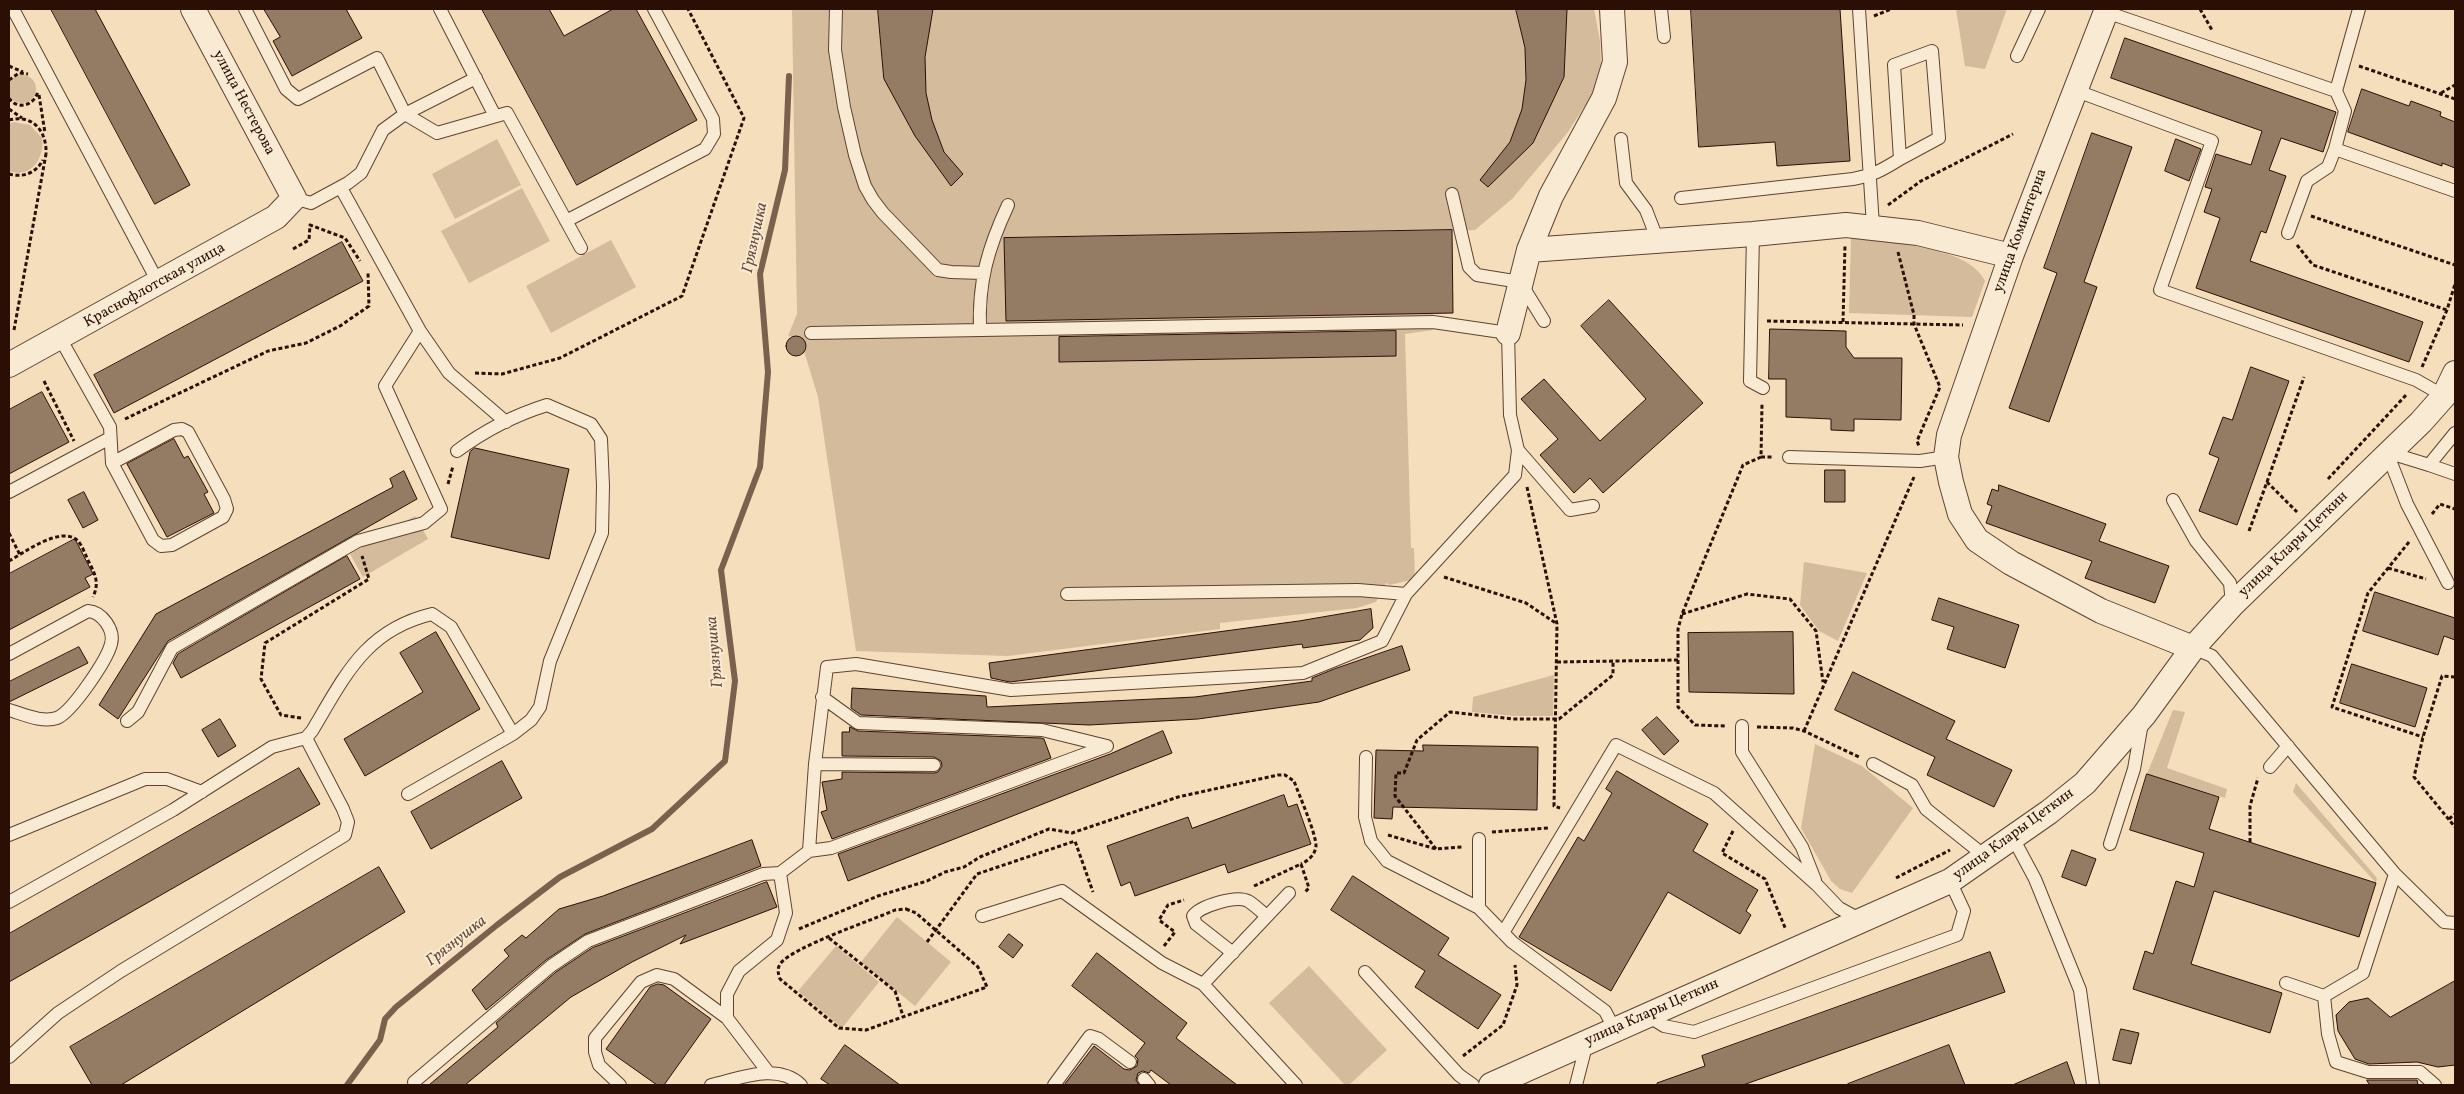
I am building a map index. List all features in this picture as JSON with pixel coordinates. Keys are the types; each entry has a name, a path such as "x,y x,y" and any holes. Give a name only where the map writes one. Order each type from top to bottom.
{"street":[{"name":"улица Нестерова","path":"193,9 294,198"},
{"path":"1508,333 1529,250 1551,196 1604,98 1615,62 1612,9"},
{"name":"улица Коминтерна","path":"1946,457 1949,436 2011,256 2106,10"},
{"name":"Краснофлотская улица","path":"9,365 276,218 294,198"},
{"path":"1529,250 1753,234 1873,221 1918,234 2011,256"},
{"name":"улица Клары Цеткин","path":"1490,1085 1950,881 2049,812 2085,783 2144,716 2193,648 2232,605 2389,454 2444,396 2455,373"},
{"path":"1946,457 1960,514 1978,540 2011,563 2100,612 2193,648"}],"lane":[{"path":"13,9 159,284"},
{"path":"245,9 286,89 298,99 377,58 405,114 437,133 507,113 580,248"},
{"path":"440,9 495,116"},
{"path":"566,221 704,149 714,134 713,119 654,9"},
{"path":"836,9 835,50 844,107 855,155 865,186 873,200 908,240 938,270 983,273"},
{"path":"1661,9 1664,38"},
{"path":"1859,9 1873,221"},
{"path":"2017,56 2040,9"},
{"path":"2288,233 2307,181 2328,167 2334,149 2345,112 2336,91 2359,9"},
{"path":"2106,10 2336,91"},
{"path":"1681,198 1871,176 1939,138 1932,51 1894,65 1900,159"},
{"path":"294,198 311,203 341,188 361,173 383,130 405,114 476,78"},
{"path":"2074,90 2212,141 2160,290 2416,380 2444,396"},
{"path":"1621,139 1626,183 1646,210 1658,241"},
{"path":"2334,149 2455,191"},
{"path":"341,188 420,331 450,373 506,422"},
{"path":"1452,194 1469,267 1477,275 1520,282 1544,321"},
{"path":"980,330 983,273 992,240 1008,205"},
{"path":"1753,234 1750,381 1763,388"},
{"path":"809,851 815,764 827,667 856,664 1011,690 1303,673 1382,641 1406,594 1514,476 1518,450 1510,415 1508,333 1433,322 811,333"},
{"path":"128,721 138,712 172,648 358,541 424,523 441,509 385,386 420,331"},
{"path":"60,338 110,432 112,463 153,540 161,546 172,545 223,517 227,509 224,499 188,432 182,429 174,430 112,463"},
{"path":"408,794 512,734 531,720 540,707 550,661 602,533 601,439 591,424 547,405 526,412 506,422 475,438 457,451"},
{"path":"9,492 110,432"},
{"path":"2429,465 2455,433"},
{"path":"1518,450 1570,510 1593,506"},
{"path":"2389,454 2455,474"},
{"path":"2389,454 2407,504 2448,583"},
{"path":"1789,457 1920,461 1946,457"},
{"path":"2173,500 2196,541 2230,583 2232,605"},
{"path":"1067,594 1358,590 1406,594"},
{"path":"9,654 88,611 95,611 101,616 112,634 111,645 81,696 58,718 44,720 9,710"},
{"path":"9,902 202,792 272,747 309,734 348,671 366,648 413,619 432,614 451,627 512,734"},
{"path":"2193,648 2212,656 2395,874 2444,922 2455,923"},
{"path":"414,1082 551,966 588,940 763,874 780,873 809,851 831,848 1107,746 1042,730 858,723 822,697"},
{"path":"2110,844 2134,769 2144,716"},
{"path":"1742,726 1742,752 1802,848 1817,885"},
{"path":"9,1057 58,1013 121,971 345,835 348,822 344,809 309,734"},
{"path":"1508,938 1575,814 1616,745 1714,793 1817,885 1839,908 1861,920"},
{"path":"2265,769 2288,746"},
{"path":"1366,757 1365,817 1371,841 1387,861 1479,908 1508,938 1605,1011 1615,1030"},
{"path":"815,764 934,765"},
{"path":"1873,764 1912,785 1926,809 1986,857"},
{"path":"9,835 145,779 167,779 202,792"},
{"path":"2013,838 2035,878 2080,990 2093,1085"},
{"path":"1479,839 1479,908"},
{"path":"727,1018 726,994 738,971 777,940 786,913 780,873"},
{"path":"2286,983 2324,996 2363,973 2395,874"},
{"path":"1648,1016 1664,1026 1694,1032 1956,935 1964,911 1950,881"},
{"path":"982,916 1062,891 1162,963 1203,984 1296,1085"},
{"path":"1203,984 1289,893"},
{"path":"1233,952 1196,924 1193,916 1197,910 1234,899 1248,901 1267,916"},
{"path":"1365,972 1459,1075 1473,1085"},
{"path":"620,1085 599,1065 595,1052 596,1038 641,982 657,975 674,979 727,1018 768,1072"},
{"path":"2324,996 2328,1034 2336,1062 2368,1072 2420,1072 2435,1085"},
{"path":"1054,1085 1090,1036 1099,1040 1130,1062"},
{"path":"1576,1085 1587,1042"},
{"path":"711,1085 768,1072 795,1080 801,1085"}],"path":[{"path":"450,373 502,374 560,358 682,296 744,118 688,9"},
{"path":"2345,62 2455,99"},
{"path":"9,66 33,76"},
{"path":"9,80 19,73 26,73"},
{"path":"14,330 46,154 37,82"},
{"path":"2441,94 2455,85"},
{"path":"9,98 18,105 26,105 37,96 38,90"},
{"path":"9,109 33,123 45,136"},
{"path":"9,120 25,119"},
{"path":"1873,221 1921,181 2013,134"},
{"path":"9,174 20,176 28,174 42,163 46,154"},
{"path":"2296,211 2455,265"},
{"path":"110,432 268,351 306,343 340,326 369,306 368,273 345,238 310,225 309,240 293,249"},
{"path":"1843,322 1846,225"},
{"path":"2288,233 2312,264 2447,310"},
{"path":"1804,731 1920,461 1923,452 1917,441 1940,387 1914,324 1914,315 1895,244"},
{"path":"2323,484 2410,390 2447,310 2455,284"},
{"path":"1768,321 1986,326"},
{"path":"2249,530 2304,377"},
{"path":"44,381 76,445"},
{"path":"1763,388 1761,458 1743,465 1682,614 1678,629 1678,708 1695,726 1793,728 1804,731 1873,764"},
{"path":"1518,450 1557,624 1554,806 1575,814"},
{"path":"441,509 457,451"},
{"path":"2267,482 2298,513"},
{"path":"2423,737 2332,707 2368,594 2440,504 2455,509"},
{"path":"2291,520 2304,506"},
{"path":"9,534 20,554"},
{"path":"9,560 59,535 77,540 95,574 98,586 92,598"},
{"path":"309,734 304,719 281,714 261,679 265,643 369,579 358,541"},
{"path":"2388,568 2448,583"},
{"path":"1427,571 1526,602 1557,624"},
{"path":"1682,614 1747,594 1790,599 1816,631 1823,684"},
{"path":"1557,662 1678,660"},
{"path":"1436,849 1396,796 1396,773 1404,773 1418,740 1450,712 1513,719 1559,719 1613,675 1613,661"},
{"path":"2455,677 2442,676 2423,737 2414,778 2455,827"},
{"path":"2250,842 2250,806 2265,769"},
{"path":"781,927 797,930 878,896 964,867 980,857 1049,829 1072,833 1178,797 1278,775 1286,775 1294,781 1315,842 1314,854 1302,864"},
{"path":"2448,819 2455,814"},
{"path":"1741,816 1722,853 1765,879 1786,930"},
{"path":"1891,881 1968,842"},
{"path":"906,909 916,913 978,967 987,986 903,1016 866,1030 839,1028 784,983 778,973 781,962 797,951 895,910 906,909"},
{"path":"1160,950 1175,932 1161,921"},
{"path":"1778,934 1795,926"},
{"path":"829,938 895,991 903,1016"},
{"path":"1460,1059 1503,1026 1517,985 1508,938"}],"shaded area":[{"path":"792,9 1594,9 1600,41 1601,68 1592,95 1568,132 1512,199 1475,230 1452,231 1453,313 1433,314 1433,330 1405,334 1411,548 1414,548 1415,579 1390,585 1386,583 1376,602 1357,608 1220,623 1220,629 1008,656 856,651 818,397 804,351 804,341 801,337 788,336 797,314"},
{"path":"1956,9 2007,9 1985,69 1965,66"},
{"path":"22,75 32,79 36,89 32,99 22,103 12,99 8,89 12,79"},
{"path":"13,122 30,125 42,138 39,159 35,165 24,172 9,171 9,124"},
{"path":"497,139 521,185 455,219 432,174"},
{"path":"522,188 550,241 469,283 441,231"},
{"path":"1851,238 1925,248 1962,260 1976,269 1985,281 1972,317 1849,313"},
{"path":"611,240 636,287 551,333 526,286"},
{"path":"415,516 428,539 363,577 350,554"},
{"path":"1804,562 1867,573 1838,641 1819,631 1800,605"},
{"path":"1554,675 1553,716 1514,716 1472,712 1473,697"},
{"path":"2173,710 2185,712 2167,768 2227,789 2225,798 2147,774"},
{"path":"1815,744 1862,766 1913,808 1852,893 1840,889 1831,881 1801,828"},
{"path":"2296,783 2377,878 2376,883 2293,792"},
{"path":"897,917 951,962 915,1006 861,962"},
{"path":"836,946 879,982 842,1028 798,991"},
{"path":"1309,966 1387,1050 1349,1085 1345,1085 1269,1003"}],"building":[{"path":"51,9 95,9 190,185 155,204"},
{"path":"264,9 346,9 362,38 292,76 273,41 280,37"},
{"path":"482,9 549,9 564,36 613,9 636,9 697,120 577,185"},
{"path":"878,9 933,9 925,57 926,93 932,120 944,152 963,174 951,186 915,136 884,79"},
{"path":"1516,9 1567,9 1564,77 1533,143 1488,187 1480,180 1510,142 1522,109 1526,80 1525,48"},
{"path":"1691,9 1840,9 1850,161 1777,166 1775,142 1699,147"},
{"path":"2125,38 2336,112 2323,152 2281,138 2269,170 2286,176 2266,233 2261,231 2250,261 2423,322 2409,362 2196,288 2220,218 2204,212 2212,189 2205,187 2216,154 2251,165 2262,131 2111,78"},
{"path":"2362,89 2409,106 2411,101 2441,112 2440,116 2455,122 2455,168 2442,163 2442,166 2348,132"},
{"path":"2092,133 2132,147 2084,282 2097,287 2049,422 2009,408 2057,273 2044,268"},
{"path":"2176,139 2201,149 2189,181 2165,171"},
{"path":"1452,230 1453,313 1006,321 1004,238"},
{"path":"342,242 363,281 114,413 94,375"},
{"path":"1609,300 1703,403 1603,493 1590,478 1574,493 1540,455 1558,439 1521,399 1544,379 1600,441 1646,399 1581,326"},
{"path":"1770,329 1846,331 1846,347 1854,358 1902,358 1901,420 1854,419 1854,431 1831,430 1831,419 1786,417 1786,379 1769,379"},
{"path":"1396,331 1396,356 1059,362 1059,337"},
{"path":"796,336 803,339 806,346 803,353 796,356 789,353 786,346 789,339"},
{"path":"2251,367 2289,381 2237,525 2199,511 2219,458 2209,454 2223,417 2232,420"},
{"path":"42,392 69,442 9,474 9,410"},
{"path":"174,439 184,458 188,456 208,492 204,494 214,513 167,537 127,464"},
{"path":"475,448 569,469 549,559 451,537 470,452"},
{"path":"1825,470 1845,470 1845,502 1825,502"},
{"path":"404,471 417,499 168,641 118,719 99,705 156,614 393,487 390,479"},
{"path":"1999,485 2106,524 2099,541 2169,566 2155,603 2085,578 2092,561 1986,523 1992,506 1987,504 1992,489 1998,491"},
{"path":"84,492 98,520 83,528 68,500"},
{"path":"75,539 93,574 85,578 90,587 9,630 9,574"},
{"path":"347,556 360,579 181,678 173,663 178,654"},
{"path":"2375,592 2455,618 2455,640 2444,636 2438,655 2363,631"},
{"path":"1939,598 2019,625 2005,668 1947,649 1954,627 1932,620"},
{"path":"1371,609 1373,628 1360,640 1303,648 1302,644 1010,682 991,678 989,663 1299,621"},
{"path":"436,632 480,709 365,776 344,739 423,692 400,653"},
{"path":"1793,632 1794,694 1689,692 1688,633"},
{"path":"1402,646 1410,670 1319,702 1198,719 1089,725 861,715 851,708 852,688 986,696 987,707 1195,697 1312,681 1312,678 1334,669"},
{"path":"79,647 88,663 9,702 9,682"},
{"path":"2352,664 2427,688 2415,727 2340,703"},
{"path":"1853,672 1955,721 1946,739 2012,770 1994,807 1927,775 1935,757 1835,710"},
{"path":"1657,717 1679,741 1664,755 1642,730"},
{"path":"220,719 236,746 218,757 202,730"},
{"path":"850,727 858,731 1041,738 1044,739 1051,758 832,839 821,812 827,810 822,782 842,779 842,772 934,773 938,772 942,766 941,761 934,757 842,756 842,732 849,732"},
{"path":"1163,731 1172,753 848,881 838,854 1110,754"},
{"path":"1423,745 1538,747 1537,810 1393,807 1392,819 1374,818 1376,750 1423,751"},
{"path":"502,761 522,798 431,849 411,812"},
{"path":"299,768 320,804 9,982 9,934"},
{"path":"1617,771 1708,824 1693,851 1758,890 1746,911 1751,915 1740,934 1668,892 1611,991 1519,937 1578,837 1584,841 1612,793 1606,789"},
{"path":"2147,774 2219,797 2209,829 2376,883 2359,937 2214,891 2191,964 2282,993 2270,1033 2133,989 2145,951 2153,954 2176,881 2194,887 2204,853 2130,830"},
{"path":"1284,795 1288,807 1297,804 1311,844 1228,873 1225,864 1135,896 1130,882 1121,886 1107,846 1188,817 1192,828"},
{"path":"752,840 761,866 585,934 546,960 486,1010 472,990 509,956 504,950 522,935 526,938 559,909 603,896"},
{"path":"2072,850 2096,859 2086,886 2062,877"},
{"path":"379,867 405,912 121,1085 92,1085 70,1047"},
{"path":"1353,876 1449,938 1438,955 1501,995 1478,1029 1415,987 1425,971 1331,910"},
{"path":"767,882 777,907 680,944 686,935 632,962 571,997 465,1085 429,1085 498,1027 496,1023 556,972 592,948"},
{"path":"1009,934 1023,945 1013,958 999,947"},
{"path":"1990,952 2005,992 1743,1085 1657,1085 1657,1083 1705,1066 1702,1056"},
{"path":"1097,953 1187,1023 1176,1038 1237,1085 1171,1085 1151,1070 1149,1073 1143,1071 1138,1073 1136,1080 1139,1085 1064,1085 1094,1046 1124,1069 1130,1070 1137,1066 1138,1059 1135,1056 1145,1043 1072,986"},
{"path":"2455,981 2455,1065 2438,1067 2417,1062 2369,1064 2355,1059 2338,1031 2336,1015 2349,1002 2368,998 2390,1017"},
{"path":"658,984 664,985 711,1019 664,1085 657,1085 606,1049 650,987"},
{"path":"2121,1029 2139,1033 2131,1064 2113,1060"},
{"path":"845,1045 900,1085 830,1085 821,1079"},
{"path":"1949,1045 1965,1085 1848,1084"},
{"path":"2067,1062 2075,1085 2013,1085"},
{"path":"2367,1080 2417,1080 2418,1085 2370,1085"}],"waterway":[{"name":"Грязнушка","path":"347,1085 380,1040 385,1019 396,1007 497,925 560,877 652,829 725,761 735,681 721,570 760,467 768,372 760,274 785,170 789,76"}]}
